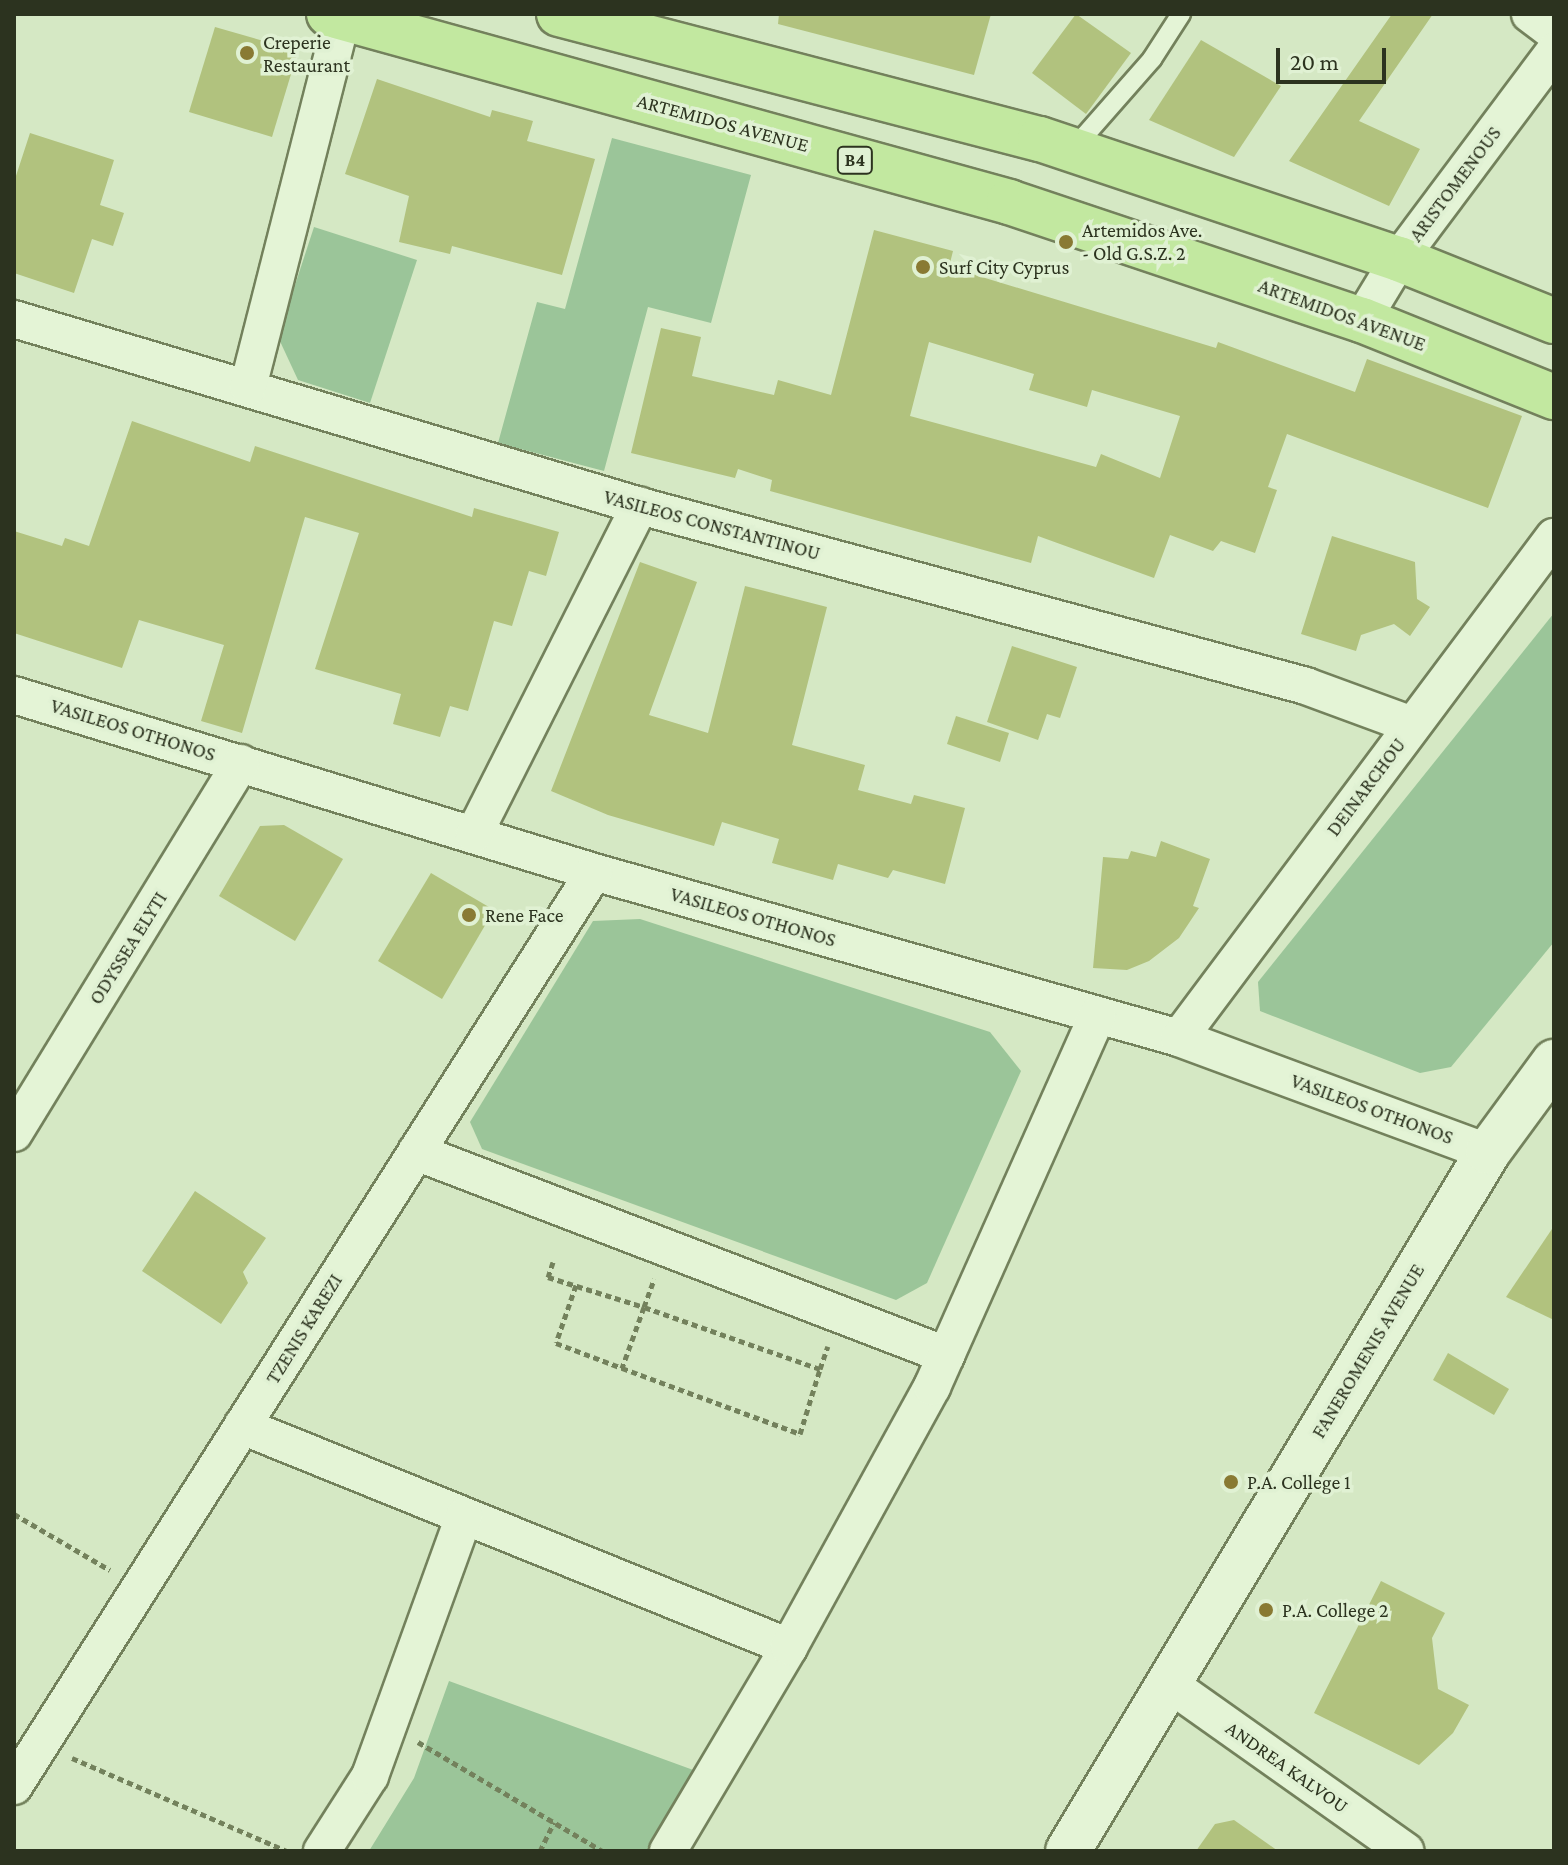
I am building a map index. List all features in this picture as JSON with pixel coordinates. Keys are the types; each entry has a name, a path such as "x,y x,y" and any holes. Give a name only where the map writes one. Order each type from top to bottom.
{"main road":[{"path":"559,14 643,32 1073,149 1399,259 1554,321"},
{"name":"ARTEMIDOS AVENUE","path":"338,15 1009,202 1362,320 1554,397"},
{"name":"FANEROMENIS AVENUE","path":"1068,1851 1488,1152 1554,1062"}],"street":[{"path":"1530,14 1554,32"},
{"name":"ARTEMIDOS AVENUE","path":"248,387 338,15"},
{"name":"ARISTOMENOUS","path":"1362,320 1399,259 1554,52"},
{"name":"VASILEOS CONSTANTINOU","path":"14,319 640,506 1306,686 1412,725"},
{"path":"474,834 640,506"},
{"name":"DEINARCHOU","path":"1179,1038 1554,537"},
{"name":"VASILEOS OTHONOS","path":"14,695 594,872 1179,1038 1488,1152"},
{"name":"ODYSSEA ELYTI","path":"14,1133 241,763"},
{"name":"TZENIS KAREZI","path":"14,1786 594,872"},
{"path":"668,1851 789,1647 946,1355 1098,1015"},
{"path":"416,1152 946,1355"},
{"path":"242,1426 789,1647"},
{"path":"322,1851 370,1776 464,1516"},
{"name":"ANDREA KALVOU","path":"1168,1683 1405,1851"}],"lane":[{"path":"1073,149 1152,59 1181,14"}],"path":[{"path":"553,1262 548,1277 820,1369"},
{"path":"622,1368 657,1270"},
{"path":"576,1285 556,1343 800,1434 833,1330"},
{"path":"14,1514 140,1588"},
{"path":"389,1726 602,1851"},
{"path":"40,1744 288,1851"},
{"path":"540,1851 554,1822"}],"green space":[{"path":"612,138 751,175 711,323 648,307 604,471 498,443 537,302 565,309"},
{"path":"314,227 417,260 370,403 298,380 278,337"},
{"path":"1554,613 1554,942 1451,1067 1420,1073 1260,1011 1258,982"},
{"path":"640,919 990,1032 1021,1071 927,1283 896,1300 482,1149 470,1122 593,921"},
{"path":"449,1681 696,1771 648,1851 369,1851 414,1778"}],"building":[{"path":"779,14 991,14 974,75 778,24"},
{"path":"1076,14 1131,53 1086,114 1032,73"},
{"path":"1392,14 1433,14 1359,121 1420,149 1389,206 1289,161"},
{"path":"215,27 298,51 272,137 189,112"},
{"path":"1201,40 1281,86 1234,157 1149,120"},
{"path":"377,79 490,117 492,110 533,121 527,141 595,159 562,275 452,246 450,254 399,242 409,196 345,174"},
{"path":"30,133 114,160 100,205 124,213 113,246 92,239 74,293 14,273 14,182"},
{"path":"874,230 953,251 949,267 1216,348 1218,342 1355,392 1367,359 1522,416 1488,508 1287,434 1268,487 1277,490 1255,553 1221,541 1213,551 1170,535 1154,578 1038,536 1031,563 770,491 772,480 738,469 735,478 631,453 661,328 701,337 692,376 774,395 778,380 831,395","holes":["929,342 1034,374 1029,390 1087,407 1092,390 1180,416 1160,478 1101,454 1096,467 910,416"]},
{"path":"132,421 250,462 255,446 472,517 474,508 559,532 546,576 529,571 512,626 494,621 468,711 450,706 440,737 393,724 401,694 315,669 359,533 305,517 242,733 201,721 224,645 139,620 122,668 14,633 14,531 62,546 65,538 89,546"},
{"path":"1332,536 1415,562 1417,599 1430,607 1410,636 1394,624 1361,635 1356,651 1301,634"},
{"path":"640,562 697,582 649,715 708,733 745,586 827,607 792,745 865,765 858,790 911,804 914,795 965,808 945,884 893,870 888,878 838,864 833,880 772,863 779,839 722,822 714,846 608,815 551,791"},
{"path":"1012,646 1077,667 1060,718 1047,714 1038,740 987,722"},
{"path":"956,716 1009,733 1000,762 947,744"},
{"path":"284,825 343,859 295,941 219,896 260,826"},
{"path":"1161,841 1210,859 1193,906 1199,908 1179,938 1149,961 1127,970 1093,968 1103,857 1128,859 1131,851 1156,857"},
{"path":"431,873 494,910 442,999 378,961"},
{"path":"195,1191 266,1238 243,1272 248,1283 221,1324 142,1271"},
{"path":"1554,1226 1554,1320 1506,1297"},
{"path":"1448,1353 1509,1389 1494,1415 1433,1380"},
{"path":"1381,1581 1445,1613 1432,1638 1438,1689 1469,1705 1453,1733 1419,1765 1314,1713"},
{"path":"1234,1820 1278,1851 1196,1851 1215,1824"}],"place":[{"name":"Creperie Restaurant","path":"247,53"},
{"name":"Artemidos Ave. - Old G.S.Z. 2","path":"1066,242"},
{"name":"Surf City Cyprus","path":"923,267"},
{"name":"Rene Face","path":"469,915"},
{"name":"P.A. College 1","path":"1231,1482"},
{"name":"P.A. College 2","path":"1266,1610"}]}
